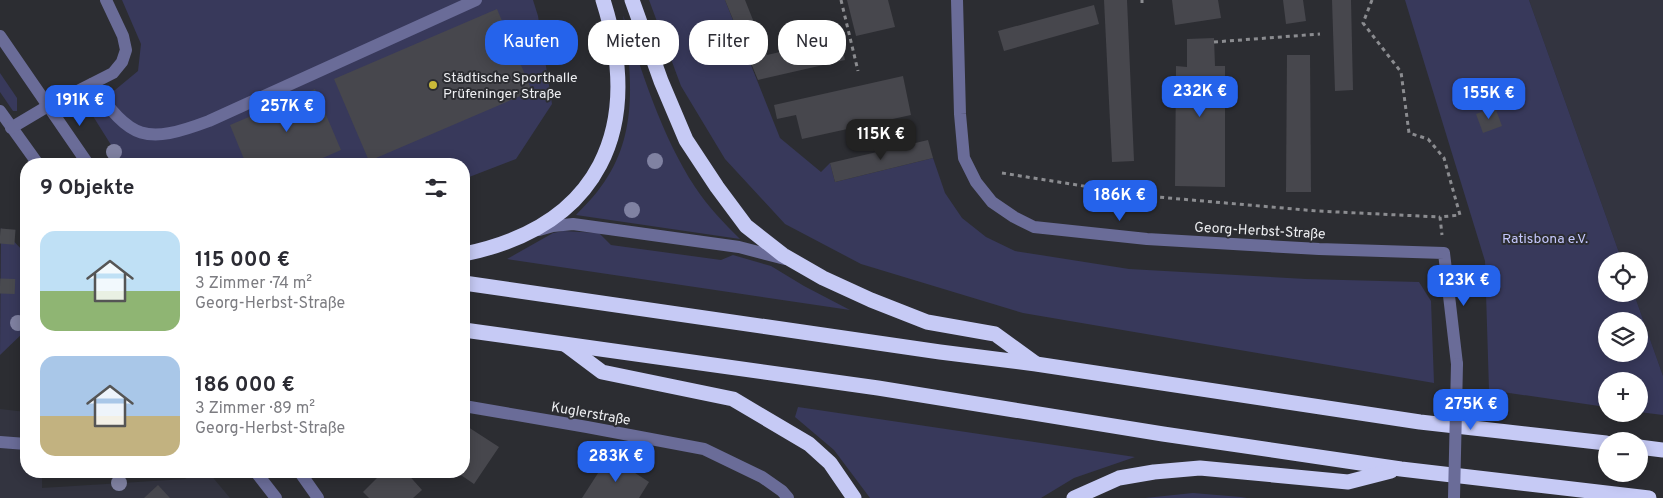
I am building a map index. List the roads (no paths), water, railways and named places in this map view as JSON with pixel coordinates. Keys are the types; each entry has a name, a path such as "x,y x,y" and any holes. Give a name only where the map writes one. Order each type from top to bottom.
{"highway":[{"path":"470,253 492,248 531,232 553,219 579,195 601,165 612,137 618,97 617,56 603,0"},
{"path":"632,0 658,73 686,140 746,226 784,255 823,278 871,300 927,322 995,334 1036,364"},
{"path":"470,284 940,352 1036,364 1420,422 1598,443"},
{"path":"470,331 878,388 1154,433 1400,469 1649,498"},
{"path":"565,344 602,372 733,399 809,444 830,463 854,498"},
{"path":"1648,448 1663,450"},
{"path":"1074,498 1119,478 1154,472 1200,468 1348,482 1400,469"}],"street":[{"path":"11,128 48,106 113,73 122,62 126,50 123,36 106,0"},
{"path":"92,84 107,106 133,130 165,135 209,121 476,0"},
{"name":"Georg-Herbst-Straße","path":"957,0 960,114 964,158 976,182 992,202 1014,217 1034,227 1147,239 1319,249 1444,253 1457,364 1454,498"},
{"path":"0,36 84,158"},
{"path":"0,111 34,158"},
{"path":"531,232 553,226 573,224 739,247 797,263"},
{"name":"Kuglerstraße","path":"470,407 704,449 762,477 782,491 788,498"},
{"path":"0,442 20,444"},
{"path":"260,478 276,498"},
{"path":"304,478 318,498"}],"tunnel":[{"path":"0,236 20,238"},
{"path":"0,286 20,287"}],"place":[{"name":"Städtische Sporthalle Prüfeninger Straße","path":"433,85"}],"park label":[{"name":"Ratisbona e.V.","path":"1545,238"}]}
